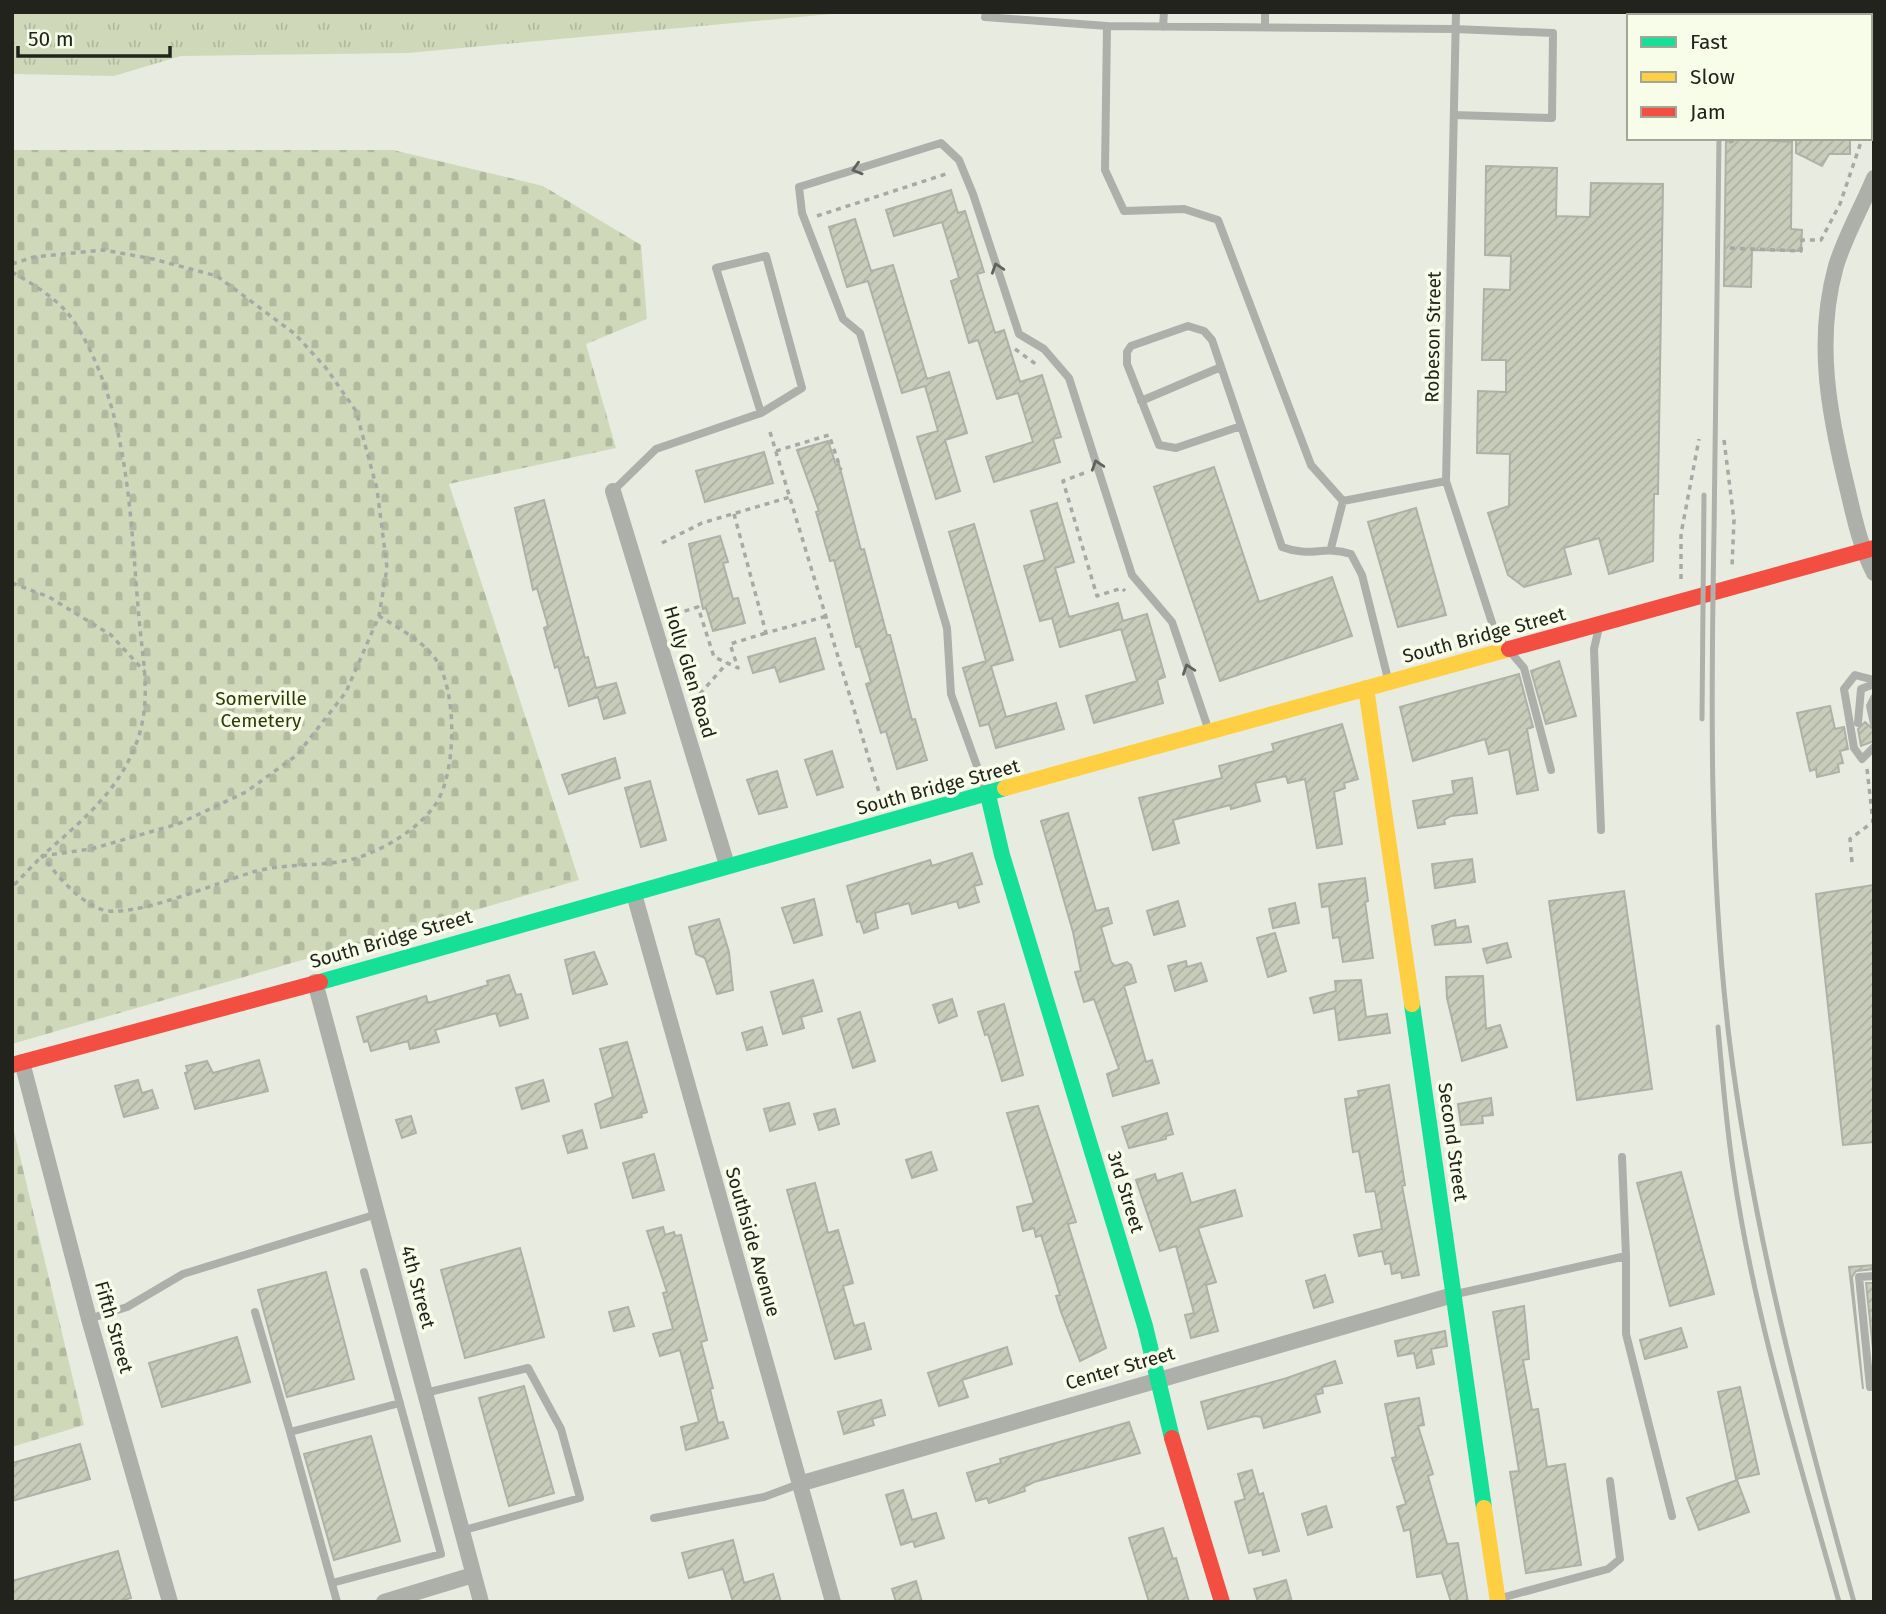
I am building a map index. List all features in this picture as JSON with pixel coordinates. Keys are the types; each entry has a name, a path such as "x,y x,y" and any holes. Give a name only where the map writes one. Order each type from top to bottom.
{"street":[{"path":"1874,178 1869,201 1836,265 1827,312 1825,366 1832,425 1874,573"},
{"name":"Holly Glen Road","path":"613,491 727,865"},
{"name":"South Bridge Street","path":"17,1064 169,1025 634,894 727,865 1210,734 1366,688 1868,550"},
{"name":"Second Street","path":"1366,688 1498,1600"},
{"name":"3rd Street","path":"988,795 1002,855 1222,1602"},
{"name":"Southside Avenue","path":"634,894 833,1602"},
{"name":"4th Street","path":"315,982 481,1602"},
{"name":"Fifth Street","path":"17,1064 170,1602"},
{"name":"Center Street","path":"799,1484 1453,1295"},
{"path":"384,1602 473,1575"}],"lane":[{"path":"1163,27 1164,12"},
{"path":"1265,12 1265,27"},
{"name":"Robeson Street","path":"1455,12 1446,481 1496,635 1524,668 1551,770"},
{"path":"985,18 1107,26 1455,29 1553,33 1552,118 1454,115"},
{"path":"1107,26 1105,170 1124,211 1184,209 1219,220 1311,465 1343,501"},
{"path":"988,795 951,694 947,628 860,333 843,319 803,213 799,187 941,143 959,160 973,194 1019,334 1044,349 1069,378 1132,575 1172,622 1210,734"},
{"path":"613,491 656,449 761,413 802,388 766,256 716,268 761,413"},
{"path":"1241,426 1166,449 1159,445 1127,364 1127,352 1131,346 1195,326 1212,340 1282,547 1308,554 1331,548 1351,554 1362,575 1389,682"},
{"path":"1140,401 1221,367"},
{"path":"1343,501 1446,481"},
{"path":"1331,548 1343,501"},
{"path":"1600,624 1594,649 1601,830"},
{"path":"1862,760 1854,748 1844,689 1855,675 1874,682"},
{"path":"1858,723 1861,689 1874,682"},
{"path":"1874,698 1870,706 1874,723"},
{"path":"1862,746 1862,760"},
{"path":"1862,760 1874,747"},
{"path":"1862,760 1874,755"},
{"path":"1622,1157 1626,1334 1672,1516"},
{"path":"89,1319 127,1307 183,1274 377,1214"},
{"path":"1453,1295 1626,1256"},
{"path":"332,1583 441,1555 364,1272"},
{"path":"1874,1276 1859,1277 1870,1387 1874,1387"},
{"path":"254,1312 337,1602"},
{"path":"425,1393 528,1368 561,1429 580,1497 461,1531"},
{"path":"290,1432 400,1403"},
{"path":"1498,1600 1608,1569 1620,1559 1610,1481"},
{"path":"654,1518 764,1497 799,1484"}],"path":[{"path":"1729,142 1736,140"},
{"path":"1730,248 1801,251 1802,240 1821,240 1840,204 1861,142"},
{"path":"819,229 816,217 820,212 956,173"},
{"path":"12,264 34,257 104,250 153,259 217,276 295,334 326,368 356,411 377,489 387,568 379,616 346,692 296,755 246,792 178,824 91,849 42,856"},
{"path":"12,272 44,290 75,322 96,361 121,445 135,538 148,688 135,747 115,785 93,811 12,887"},
{"path":"1012,345 1021,355 1044,370"},
{"path":"771,432 884,807"},
{"path":"776,451 829,435 841,470"},
{"path":"1681,581 1681,534 1699,439"},
{"path":"1724,440 1734,520 1732,566"},
{"path":"1080,462 1084,475 1063,481 1097,596 1122,589 1132,596"},
{"path":"662,543 702,523 790,497"},
{"path":"734,514 766,633"},
{"path":"12,583 49,597 111,635 146,673"},
{"path":"675,614 698,607 713,657 738,668 730,644 827,616"},
{"path":"42,856 66,885 102,910 135,909 255,871 289,864 365,856 397,840 434,807 448,770 452,726 448,682 434,656 379,616"},
{"path":"699,694 727,663"},
{"path":"1852,862 1850,839 1873,822 1867,768 1874,766"}],"green space":[{"path":"12,12 853,12 408,53 181,56 114,76 12,74"},
{"name":"Somerville Cemetery","path":"12,150 393,150 543,186 641,245 647,319 586,344 616,448 449,484 579,880 12,1044"},
{"path":"12,1123 84,1425 12,1447"}],"building":[{"path":"1726,140 1792,142 1791,229 1802,230 1801,251 1752,250 1751,287 1724,286"},
{"path":"1796,140 1850,140 1850,154 1829,154 1822,166 1796,153"},
{"path":"1486,166 1557,168 1556,216 1590,217 1591,183 1663,184 1658,494 1654,494 1653,561 1609,574 1599,538 1564,548 1571,574 1524,587 1508,575 1488,513 1509,506 1510,454 1477,453 1478,391 1506,392 1506,360 1482,360 1484,289 1510,290 1511,256 1485,255"},
{"path":"951,190 958,213 965,211 984,272 977,274 995,333 1004,330 1020,382 1042,375 1061,437 1053,439 1060,462 994,482 986,457 1033,442 1018,393 997,399 978,340 969,343 951,281 959,278 942,222 894,236 886,210"},
{"path":"855,219 871,271 893,265 927,379 949,372 967,433 945,440 960,491 936,499 917,437 938,431 925,386 902,393 868,281 847,287 829,227"},
{"path":"828,441 836,465 839,464 861,550 864,549 912,720 915,719 927,760 897,769 886,731 881,733 866,684 871,682 860,646 856,647 834,560 830,561 816,512 819,511 797,450"},
{"path":"764,452 773,483 705,502 696,471"},
{"path":"1214,467 1259,602 1332,577 1352,636 1220,681 1154,487"},
{"path":"544,500 585,658 588,657 596,688 616,683 625,713 604,719 598,697 569,706 544,628 548,626 537,588 533,590 515,508"},
{"path":"1057,503 1074,562 1055,568 1069,617 1118,603 1123,621 1147,614 1165,677 1157,680 1163,703 1094,723 1086,696 1137,681 1121,629 1060,647 1052,618 1040,621 1024,566 1045,560 1031,511"},
{"path":"1416,508 1446,615 1398,627 1368,522"},
{"path":"974,524 1013,660 991,666 1006,717 1056,703 1064,729 996,748 989,724 980,726 963,668 986,661 949,532"},
{"path":"720,536 728,562 723,563 733,599 738,598 745,623 713,631 706,608 703,609 689,544"},
{"path":"815,638 824,669 780,682 775,667 753,673 748,657"},
{"path":"1559,661 1576,716 1546,724 1531,671"},
{"path":"1519,674 1533,727 1527,729 1538,790 1517,794 1509,749 1489,754 1485,739 1413,761 1400,707"},
{"path":"1830,706 1835,729 1844,727 1848,749 1840,751 1843,763 1838,764 1839,772 1817,777 1816,769 1810,771 1797,713"},
{"path":"1865,722 1874,730 1874,741 1861,746 1858,729"},
{"path":"1342,724 1358,779 1344,783 1345,788 1334,792 1342,844 1317,848 1305,779 1288,783 1286,776 1255,783 1260,801 1231,809 1230,805 1173,820 1179,843 1153,850 1139,798 1222,778 1219,766 1274,751 1272,744"},
{"path":"832,751 843,787 817,795 805,760"},
{"path":"615,758 620,778 569,794 562,775"},
{"path":"777,771 787,807 759,814 747,780"},
{"path":"1472,778 1477,813 1451,816 1444,820 1445,824 1418,828 1413,801 1454,794 1452,781"},
{"path":"650,781 666,840 641,847 625,788"},
{"path":"1068,813 1096,911 1108,908 1112,923 1101,927 1111,962 1115,966 1127,962 1131,965 1136,982 1124,986 1146,1062 1152,1060 1159,1083 1113,1096 1107,1074 1119,1069 1094,999 1084,1002 1075,972 1081,971 1073,932 1041,821"},
{"path":"972,853 982,884 974,886 979,902 959,908 957,901 912,914 909,903 875,913 878,928 864,933 860,921 857,922 847,886 930,860 932,866"},
{"path":"1472,859 1475,882 1435,888 1432,864"},
{"path":"1365,878 1368,901 1365,902 1373,958 1343,962 1339,937 1333,938 1329,906 1322,907 1319,884"},
{"path":"1874,885 1874,1142 1843,1145 1816,894"},
{"path":"1624,891 1652,1089 1577,1100 1549,901"},
{"path":"814,899 822,935 794,943 782,908"},
{"path":"1178,901 1185,926 1154,935 1147,911"},
{"path":"1295,903 1299,923 1273,928 1269,909"},
{"path":"719,919 729,952 733,990 717,994 705,958 696,954 689,927"},
{"path":"1455,920 1456,928 1468,926 1471,942 1435,945 1432,926"},
{"path":"1275,933 1286,971 1268,977 1257,938"},
{"path":"1507,943 1511,957 1487,963 1483,949"},
{"path":"594,952 607,984 573,994 565,960"},
{"path":"1186,961 1187,967 1201,963 1207,981 1175,991 1168,966"},
{"path":"509,975 516,995 521,994 528,1018 500,1026 496,1013 435,1030 439,1042 410,1049 408,1041 371,1051 368,1041 364,1042 357,1017 426,996 428,1003 488,985 487,981"},
{"path":"1483,976 1486,1029 1500,1025 1507,1047 1462,1061 1447,998 1446,977"},
{"path":"813,980 822,1011 801,1017 804,1028 783,1034 771,992"},
{"path":"1361,980 1366,1017 1387,1014 1390,1033 1339,1040 1335,1008 1314,1013 1310,998 1336,991 1335,981"},
{"path":"952,999 957,1016 939,1023 933,1005"},
{"path":"1004,1004 1023,1075 1002,1081 988,1034 985,1035 978,1012"},
{"path":"860,1012 875,1061 853,1068 838,1019"},
{"path":"762,1027 767,1045 747,1050 742,1033"},
{"path":"627,1042 647,1112 641,1114 642,1117 601,1128 595,1104 613,1097 600,1049"},
{"path":"259,1060 268,1091 195,1109 185,1073 188,1072 186,1066 207,1061 213,1073"},
{"path":"138,1080 142,1093 152,1090 158,1108 124,1117 115,1086"},
{"path":"543,1080 549,1101 522,1109 516,1088"},
{"path":"1389,1085 1405,1185 1402,1186 1419,1275 1402,1278 1401,1272 1392,1274 1390,1263 1385,1264 1382,1251 1359,1256 1354,1235 1382,1229 1375,1191 1366,1192 1359,1151 1353,1152 1345,1099 1359,1097 1358,1091"},
{"path":"1491,1098 1493,1115 1482,1116 1483,1123 1461,1125 1458,1104"},
{"path":"789,1103 795,1124 770,1131 764,1109"},
{"path":"1038,1106 1076,1222 1068,1224 1106,1348 1080,1361 1056,1296 1060,1295 1041,1235 1036,1237 1034,1228 1023,1231 1017,1207 1034,1203 1007,1113"},
{"path":"835,1109 839,1124 819,1130 814,1114"},
{"path":"1167,1113 1173,1134 1166,1136 1166,1139 1129,1148 1122,1127"},
{"path":"411,1116 416,1133 402,1138 396,1120"},
{"path":"582,1130 587,1148 568,1153 563,1136"},
{"path":"931,1152 937,1170 912,1178 906,1160"},
{"path":"654,1154 664,1190 633,1198 623,1163"},
{"path":"1681,1172 1714,1294 1670,1306 1637,1183"},
{"path":"1182,1173 1191,1203 1235,1190 1242,1216 1198,1228 1216,1282 1206,1285 1218,1331 1191,1338 1185,1315 1194,1313 1176,1246 1160,1251 1136,1180 1155,1174 1157,1181"},
{"path":"815,1183 828,1233 838,1230 853,1283 843,1286 854,1326 864,1323 871,1349 835,1359 787,1190"},
{"path":"663,1227 665,1235 674,1232 675,1236 681,1235 707,1340 701,1342 713,1388 710,1389 718,1423 723,1422 728,1438 686,1450 681,1427 699,1422 680,1350 660,1356 653,1334 673,1329 663,1293 667,1292 647,1231"},
{"path":"520,1248 544,1337 465,1358 441,1270"},
{"path":"1874,1265 1874,1269 1856,1271 1852,1277 1863,1389 1849,1267"},
{"path":"326,1272 354,1379 287,1397 258,1290"},
{"path":"1325,1275 1333,1302 1314,1308 1306,1281"},
{"path":"1866,1283 1874,1283 1874,1359"},
{"path":"1524,1306 1529,1359 1523,1360 1532,1410 1538,1409 1547,1467 1565,1464 1581,1565 1526,1573 1510,1472 1519,1471 1493,1312"},
{"path":"628,1307 634,1326 614,1331 609,1312"},
{"path":"1681,1328 1687,1347 1645,1359 1640,1340"},
{"path":"1445,1331 1447,1346 1431,1349 1434,1364 1417,1368 1414,1353 1398,1356 1395,1341"},
{"path":"237,1337 250,1382 162,1407 149,1363"},
{"path":"1007,1347 1012,1364 962,1380 968,1397 939,1406 928,1373"},
{"path":"1335,1361 1342,1383 1322,1387 1323,1393 1315,1395 1320,1412 1264,1428 1261,1417 1255,1416 1208,1429 1201,1402 1287,1378"},
{"path":"524,1386 554,1493 509,1506 479,1398"},
{"path":"1740,1387 1759,1474 1736,1479 1718,1392"},
{"path":"1419,1398 1424,1425 1418,1426 1433,1474 1428,1476 1447,1544 1458,1543 1468,1602 1451,1602 1442,1573 1417,1577 1410,1529 1404,1531 1397,1507 1406,1504 1392,1458 1396,1457 1385,1404"},
{"path":"881,1400 885,1415 872,1419 874,1425 844,1434 838,1412"},
{"path":"1129,1422 1140,1453 1034,1482 1024,1487 1025,1491 989,1503 987,1498 976,1501 967,1473 1001,1463 1000,1459"},
{"path":"371,1436 400,1541 334,1560 304,1454"},
{"path":"80,1444 90,1479 12,1501 12,1463"},
{"path":"1252,1470 1259,1495 1263,1493 1279,1551 1263,1555 1262,1550 1249,1553 1235,1502 1245,1499 1238,1474"},
{"path":"1737,1480 1749,1512 1699,1530 1687,1498"},
{"path":"903,1490 912,1520 936,1513 944,1538 915,1547 913,1541 901,1545 886,1495"},
{"path":"1326,1506 1332,1527 1308,1535 1302,1514"},
{"path":"1163,1528 1173,1559 1176,1558 1189,1602 1149,1602 1129,1538"},
{"path":"733,1540 744,1583 773,1574 781,1602 733,1602 723,1569 689,1578 682,1553"},
{"path":"118,1551 131,1598 116,1602 12,1602 12,1581"},
{"path":"1286,1580 1292,1602 1258,1602 1254,1589"},
{"path":"916,1581 922,1602 896,1602 892,1589"}],"railway":[{"path":"1719,140 1712,722 1722,974 1739,1110 1765,1252 1797,1391 1854,1602"},
{"path":"1702,719 1704,495"},
{"path":"1718,1027 1731,1151 1753,1279 1793,1441 1839,1602"}],"traffic: fast":[{"path":"320,982 1005,788"},
{"path":"988,795 1002,855 1145,1326 1172,1438"},
{"path":"1412,1004 1484,1508"}],"traffic: slow":[{"path":"1005,788 1509,649"},
{"path":"1366,688 1412,1004"},
{"path":"1484,1508 1498,1602"}],"traffic: jam":[{"path":"1509,649 1874,548"},
{"path":"12,1065 320,982"},
{"path":"1172,1438 1222,1602"}]}
